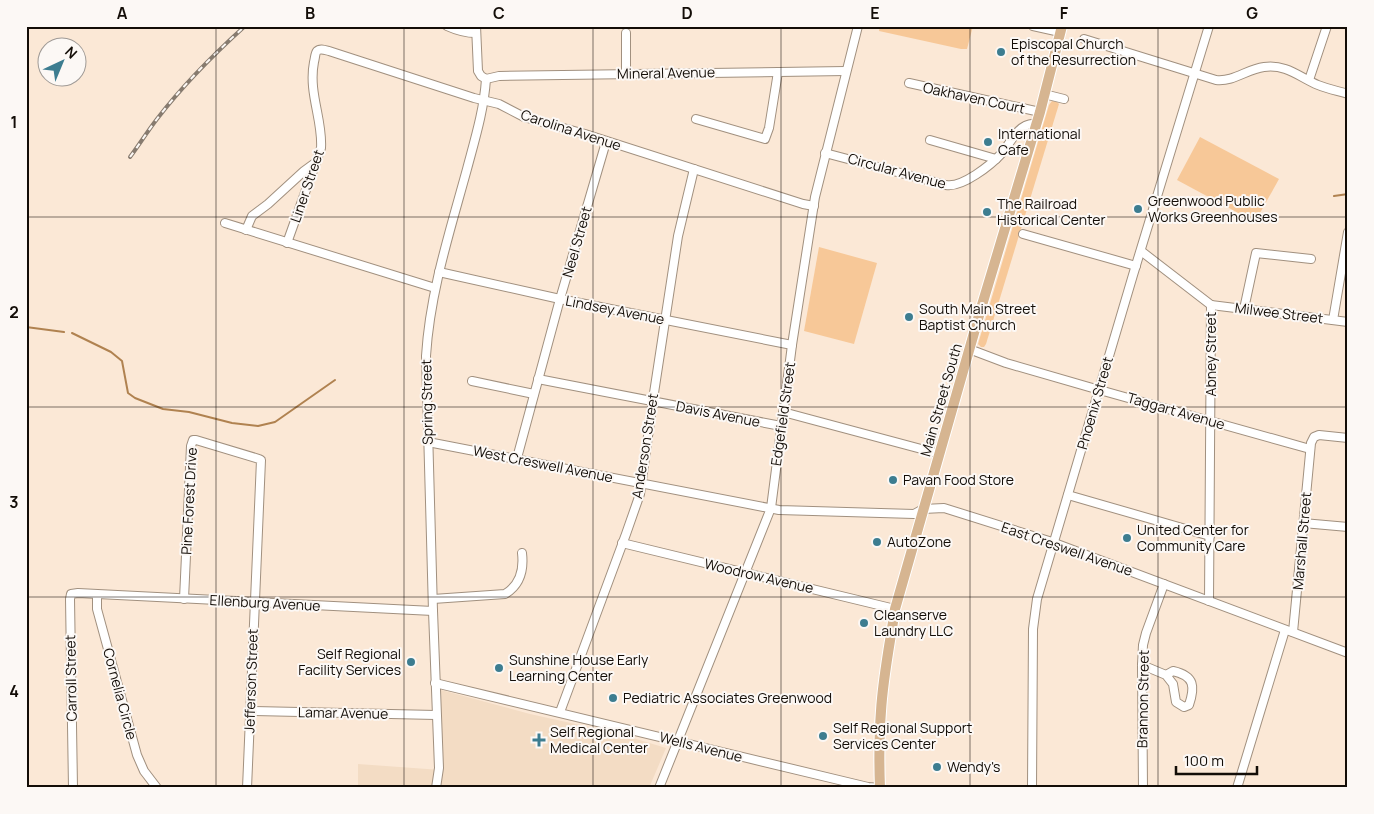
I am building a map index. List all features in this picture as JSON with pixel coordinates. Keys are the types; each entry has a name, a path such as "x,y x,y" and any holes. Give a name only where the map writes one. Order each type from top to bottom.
{"main road":[{"name":"Main Street South","path":"880,788 881,710 895,609 969,350 1040,112 1061,29"}],"street":[{"path":"447,26 458,32 465,33 476,30"},
{"name":"Edgefield Street","path":"659,788 771,508 792,345 814,206 858,26"},
{"path":"1032,26 1061,29"},
{"name":"Phoenix Street","path":"1032,788 1034,617 1037,599 1209,26"},
{"path":"1309,80 1326,26"},
{"name":"Spring Street","path":"436,788 438,768 426,356 435,288 484,100 486,79 478,71 476,30"},
{"path":"626,33 626,74"},
{"path":"1084,39 1222,80 1261,67 1274,66 1286,69 1318,85 1348,94"},
{"name":"Liner Street","path":"287,243 320,148 321,140 314,97 313,66 317,51 329,51"},
{"name":"Carolina Avenue","path":"329,51 500,104 524,117 814,206"},
{"name":"Mineral Avenue","path":"486,79 499,76 846,71"},
{"path":"696,118 765,139 769,128 778,72"},
{"name":"Oakhaven Court","path":"909,84 1040,112"},
{"path":"1044,94 1064,98"},
{"name":"Circular Avenue","path":"826,153 949,186 960,183 989,165 1024,126 1036,123"},
{"path":"930,140 996,158"},
{"name":"Neel Street","path":"517,458 560,299 606,142"},
{"path":"246,230 252,216 315,163"},
{"name":"Anderson Street","path":"560,712 638,500 678,236 694,169"},
{"path":"225,223 435,288"},
{"path":"1333,320 1348,232"},
{"path":"1023,234 1136,266"},
{"path":"1141,250 1211,305"},
{"path":"1244,309 1256,253 1311,259"},
{"name":"Lindsey Avenue","path":"439,272 560,299 792,345"},
{"name":"Milwee Street","path":"1211,305 1348,322"},
{"name":"Abney Street","path":"1209,601 1211,305"},
{"name":"Taggart Avenue","path":"969,350 1006,363 1310,449"},
{"name":"Davis Avenue","path":"538,379 781,426"},
{"path":"472,381 534,394"},
{"path":"783,412 940,454"},
{"path":"1310,449 1312,440 1316,436 1348,438"},
{"name":"Pine Forest Drive","path":"184,598 193,440 257,458"},
{"name":"West Creswell Avenue","path":"428,442 779,510 914,514 923,510"},
{"name":"Marshall Street","path":"1237,788 1289,631 1303,523 1310,449"},
{"name":"Jefferson Street","path":"247,788 261,464 261,460 257,458"},
{"path":"1068,495 1210,536"},
{"name":"East Creswell Avenue","path":"923,510 944,508 1054,542 1348,653"},
{"path":"1303,523 1348,527"},
{"name":"Woodrow Avenue","path":"622,543 895,609"},
{"path":"433,600 499,596 508,593 520,577 523,568 522,553"},
{"name":"Brannon Street","path":"1143,788 1143,645 1164,584"},
{"name":"Carroll Street","path":"74,788 70,599 73,593 97,595"},
{"name":"Ellenburg Avenue","path":"97,595 432,611"},
{"name":"Cornelia Circle","path":"97,595 97,609 137,755 144,772 157,788"},
{"path":"1142,665 1166,675 1174,684 1176,702 1184,707 1189,705 1193,688 1192,682 1182,673 1173,671 1166,675"},
{"name":"Wells Avenue","path":"435,683 677,742 868,787 880,788"},
{"name":"Lamar Avenue","path":"250,711 436,715"}],"shaded area":[{"path":"880,26 973,26 967,49 961,49 879,31"},
{"path":"1052,101 1059,104 986,344 984,347 981,347 978,344 1049,105"},
{"path":"1200,137 1279,179 1255,222 1177,180"},
{"path":"819,247 877,263 854,344 804,331"},
{"name":"Self Regional Medical Center","path":"441,690 530,714 620,734 666,748 649,788 358,788 358,764 441,770"}],"waterway":[{"path":"1334,196 1348,194"},
{"path":"26,327 64,332"},
{"path":"72,333 111,352 122,361 128,393 135,398 163,409 189,412 232,423 258,426 275,422 335,380"}],"railway":[{"path":"130,157 177,94 245,26"}],"place":[{"name":"Episcopal Church of the Resurrection","path":"1001,52"},
{"name":"International Cafe","path":"988,142"},
{"name":"Greenwood Public Works Greenhouses","path":"1138,209"},
{"name":"The Railroad Historical Center","path":"987,212"},
{"name":"South Main Street Baptist Church","path":"909,317"},
{"name":"Pavan Food Store","path":"893,480"},
{"name":"United Center for Community Care","path":"1127,538"},
{"name":"AutoZone","path":"877,542"},
{"name":"Cleanserve Laundry LLC","path":"864,623"},
{"name":"Self Regional Facility Services","path":"411,662"},
{"name":"Sunshine House Early Learning Center","path":"499,668"},
{"name":"Pediatric Associates Greenwood","path":"613,698"},
{"name":"Self Regional Support Services Center","path":"823,736"},
{"name":"Self Regional Medical Center","path":"539,740"},
{"name":"Wendy's","path":"937,767"}]}
